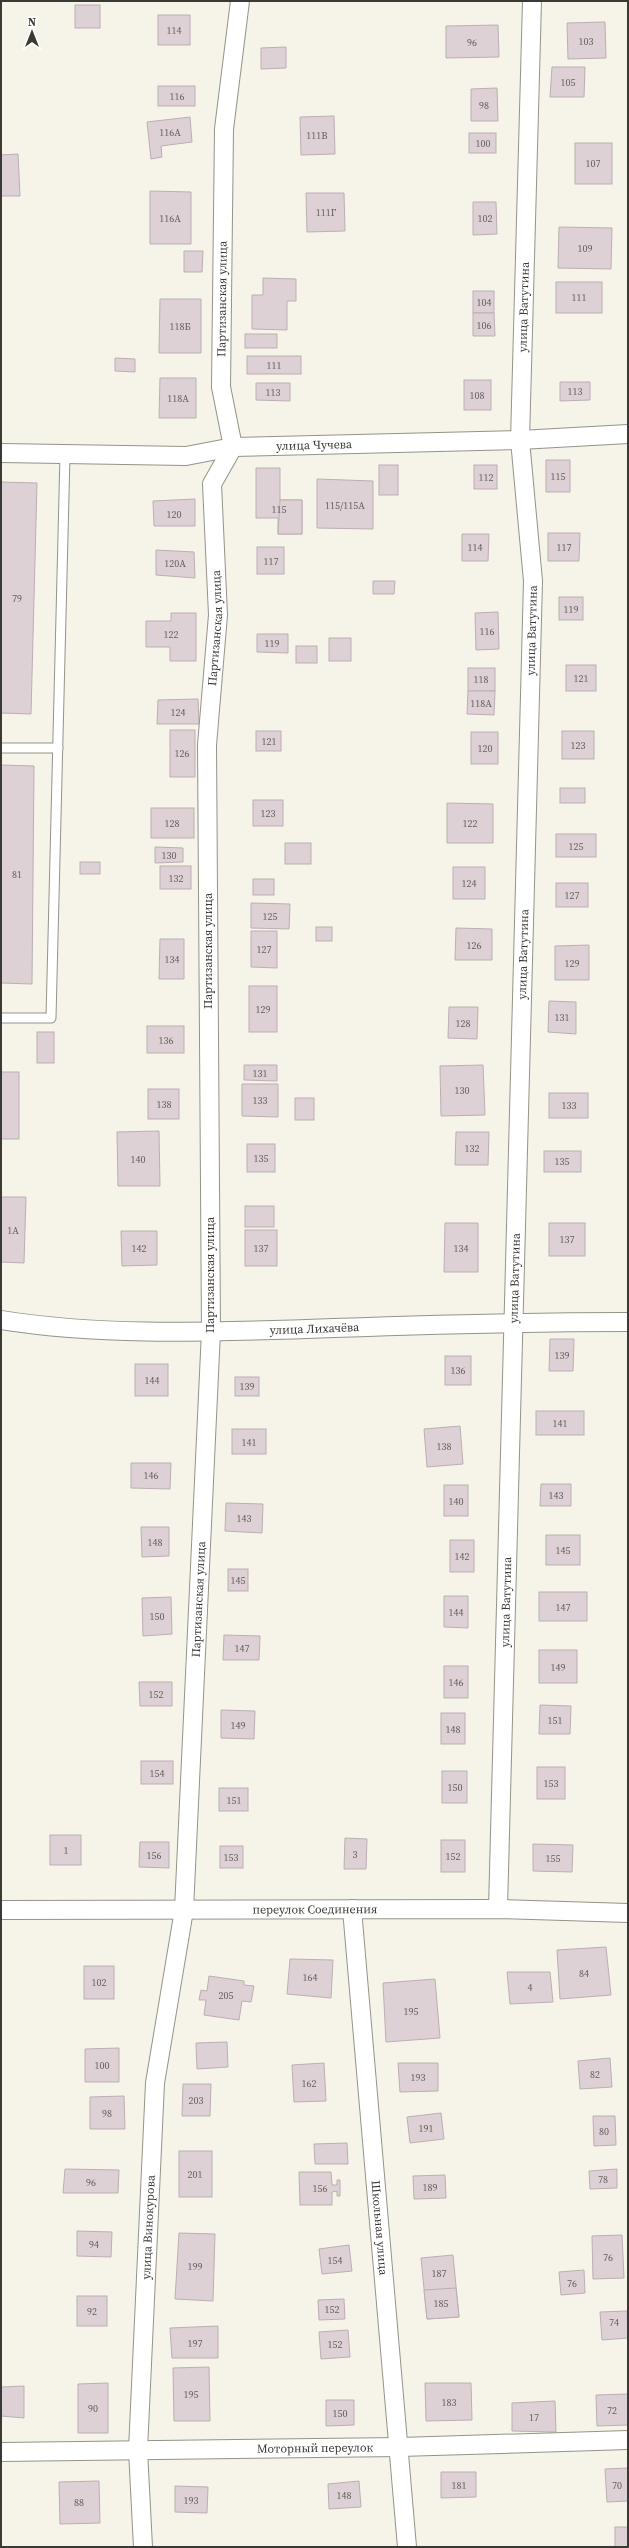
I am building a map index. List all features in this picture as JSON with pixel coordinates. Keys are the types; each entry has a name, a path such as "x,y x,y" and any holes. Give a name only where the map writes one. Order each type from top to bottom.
{"street":[{"name":"Партизанская улица","path":"184,1910 211,1332 207,745 218,615 212,484 233,447 221,387 224,129 240,1"},
{"name":"улица Ватутина","path":"498,1909 532,581 520,440 532,1"},
{"name":"улица Чучева","path":"1,453 186,456 233,447 520,440 628,434"},
{"name":"улица Лихачёва","path":"1,1320 49,1328 211,1332 514,1322 628,1322"},
{"name":"Школьная улица","path":"352,1909 400,2447 407,2547"},
{"name":"переулок Соединения","path":"1,1910 498,1909 628,1913"},
{"name":"улица Винокурова","path":"143,2547 138,2450 155,2083 184,1910"},
{"name":"Моторный переулок","path":"1,2452 400,2447 628,2440"}],"lane":[{"path":"1,1018 51,1018 65,455"},
{"path":"1,748 58,748"}],"building":[{"path":"75,5 100,5 100,28 75,28"},
{"path":"158,15 190,15 190,45 158,45"},
{"path":"605,22 606,58 568,59 567,23"},
{"path":"498,25 499,57 446,58 446,26"},
{"path":"286,47 286,68 261,69 261,48"},
{"path":"552,67 585,67 584,97 550,97"},
{"path":"158,86 195,86 195,106 158,106"},
{"path":"497,88 498,121 471,121 471,89"},
{"path":"334,116 335,154 301,155 300,117"},
{"path":"190,117 192,142 161,146 162,157 151,159 147,122"},
{"path":"469,133 496,133 496,153 469,153"},
{"path":"575,143 612,143 612,184 575,184"},
{"path":"18,154 20,196 1,196 1,155"},
{"path":"150,191 191,192 191,244 150,244"},
{"path":"306,193 344,193 345,231 307,232"},
{"path":"473,202 496,202 497,234 473,235"},
{"path":"559,227 612,228 611,269 558,268"},
{"path":"184,251 203,251 202,272 184,272"},
{"path":"263,278 296,279 296,301 287,301 287,330 252,329 252,295 263,295"},
{"path":"556,282 602,282 602,313 556,313"},
{"path":"473,291 494,291 494,313 473,313"},
{"path":"160,299 201,299 201,353 159,353"},
{"path":"473,313 494,313 495,336 473,336"},
{"path":"245,334 277,334 277,348 245,348"},
{"path":"247,356 301,356 301,374 247,374"},
{"path":"115,358 135,359 135,372 115,371"},
{"path":"160,378 196,378 196,418 159,418"},
{"path":"464,380 491,380 491,410 464,410"},
{"path":"560,382 590,382 590,400 560,401"},
{"path":"256,383 290,383 290,401 256,400"},
{"path":"546,460 570,460 570,492 546,492"},
{"path":"379,465 398,465 398,495 379,495"},
{"path":"474,465 497,465 497,489 474,489"},
{"path":"256,468 280,468 280,500 302,500 302,534 278,534 278,518 256,518"},
{"path":"317,479 373,481 373,529 317,528"},
{"path":"1,482 37,483 31,714 1,713"},
{"path":"195,499 195,526 154,526 153,501"},
{"path":"280,500 302,500 302,534 278,534"},
{"path":"548,533 580,533 579,561 548,561"},
{"path":"462,534 489,534 488,561 462,561"},
{"path":"257,547 284,547 284,574 257,574"},
{"path":"156,550 194,552 195,578 156,575"},
{"path":"373,581 395,581 394,594 373,594"},
{"path":"559,597 583,597 583,620 559,620"},
{"path":"498,612 499,649 476,650 475,613"},
{"path":"171,613 196,613 196,661 170,661 170,647 146,647 146,621 171,621"},
{"path":"257,634 288,634 288,653 257,652"},
{"path":"329,638 351,638 351,661 329,661"},
{"path":"296,646 317,646 317,663 296,663"},
{"path":"566,665 596,665 596,691 566,691"},
{"path":"468,668 495,668 495,691 468,691"},
{"path":"468,691 495,691 494,715 467,714"},
{"path":"198,699 199,724 157,724 158,700"},
{"path":"170,730 195,730 195,777 170,777"},
{"path":"256,731 281,731 281,751 256,751"},
{"path":"562,731 594,731 594,759 562,759"},
{"path":"471,732 498,732 498,764 471,764"},
{"path":"1,765 34,766 32,984 1,983"},
{"path":"560,788 585,788 585,803 560,803"},
{"path":"253,800 283,800 283,826 253,826"},
{"path":"447,803 493,804 493,843 447,843"},
{"path":"151,808 194,808 194,838 151,838"},
{"path":"556,834 596,834 596,857 556,857"},
{"path":"285,843 311,843 311,864 285,864"},
{"path":"155,847 183,848 183,862 155,863"},
{"path":"80,862 100,862 100,874 80,874"},
{"path":"160,866 191,866 191,889 160,889"},
{"path":"453,867 485,867 485,899 453,899"},
{"path":"253,879 274,879 274,895 253,895"},
{"path":"556,883 588,883 588,907 556,907"},
{"path":"251,903 290,904 289,929 251,928"},
{"path":"316,927 332,927 332,941 316,941"},
{"path":"456,928 492,929 492,960 455,960"},
{"path":"251,931 277,931 277,968 251,967"},
{"path":"160,939 184,939 184,979 159,979"},
{"path":"589,945 589,980 555,980 555,946"},
{"path":"249,986 277,986 277,1032 249,1032"},
{"path":"549,1001 576,1002 576,1034 548,1032"},
{"path":"449,1007 478,1007 477,1039 448,1038"},
{"path":"147,1026 184,1026 184,1053 147,1053"},
{"path":"37,1032 54,1032 54,1063 37,1063"},
{"path":"244,1065 277,1065 277,1081 244,1080"},
{"path":"483,1065 485,1115 441,1116 440,1066"},
{"path":"1,1072 19,1072 19,1139 1,1139"},
{"path":"242,1084 278,1084 278,1117 242,1116"},
{"path":"148,1089 179,1089 179,1119 148,1119"},
{"path":"549,1093 588,1093 588,1118 549,1118"},
{"path":"295,1098 314,1098 314,1120 295,1120"},
{"path":"159,1131 160,1186 118,1186 117,1132"},
{"path":"456,1132 489,1132 488,1165 455,1165"},
{"path":"247,1144 275,1144 275,1172 247,1172"},
{"path":"544,1151 581,1151 581,1172 544,1172"},
{"path":"1,1197 26,1197 24,1263 1,1262"},
{"path":"245,1206 274,1206 274,1227 245,1227"},
{"path":"445,1223 478,1223 478,1272 444,1272"},
{"path":"549,1223 585,1223 585,1256 549,1256"},
{"path":"245,1230 277,1230 277,1266 245,1266"},
{"path":"121,1231 157,1231 157,1265 122,1266"},
{"path":"550,1339 574,1339 573,1371 549,1371"},
{"path":"445,1356 471,1356 471,1385 445,1385"},
{"path":"135,1364 168,1364 168,1396 135,1396"},
{"path":"235,1377 259,1377 259,1396 235,1396"},
{"path":"536,1411 584,1411 584,1435 536,1435"},
{"path":"460,1426 463,1464 427,1467 424,1429"},
{"path":"232,1429 266,1429 266,1454 232,1454"},
{"path":"131,1463 171,1463 170,1489 131,1488"},
{"path":"541,1484 571,1484 571,1506 540,1506"},
{"path":"444,1485 468,1485 468,1516 444,1516"},
{"path":"226,1503 263,1504 262,1533 225,1531"},
{"path":"141,1527 169,1527 169,1556 142,1557"},
{"path":"546,1535 580,1535 580,1565 546,1565"},
{"path":"450,1540 474,1540 474,1572 450,1572"},
{"path":"228,1569 248,1569 248,1591 228,1591"},
{"path":"539,1592 587,1592 587,1621 539,1621"},
{"path":"444,1596 468,1596 468,1628 444,1627"},
{"path":"171,1597 172,1634 143,1636 142,1598"},
{"path":"224,1635 260,1636 259,1660 223,1660"},
{"path":"539,1650 577,1650 577,1683 539,1683"},
{"path":"444,1666 468,1666 468,1698 444,1698"},
{"path":"139,1682 172,1682 172,1706 140,1706"},
{"path":"540,1705 571,1706 570,1734 539,1734"},
{"path":"221,1710 255,1711 254,1739 221,1738"},
{"path":"441,1713 465,1713 465,1744 441,1744"},
{"path":"141,1761 173,1761 173,1784 141,1784"},
{"path":"537,1767 565,1767 565,1799 537,1799"},
{"path":"442,1771 467,1771 467,1803 442,1803"},
{"path":"219,1788 248,1788 248,1811 219,1811"},
{"path":"50,1835 81,1835 81,1865 50,1865"},
{"path":"345,1838 367,1839 366,1869 344,1869"},
{"path":"441,1840 465,1840 465,1872 441,1872"},
{"path":"140,1842 169,1842 169,1868 139,1867"},
{"path":"533,1844 573,1845 572,1872 533,1871"},
{"path":"220,1846 243,1846 243,1868 220,1868"},
{"path":"606,1947 611,1995 560,1999 557,1950"},
{"path":"290,1959 333,1960 331,1998 287,1994"},
{"path":"84,1966 114,1966 114,1999 84,1999"},
{"path":"507,1972 550,1972 553,2002 510,2004"},
{"path":"209,1976 244,1981 244,1985 254,1986 251,2002 242,2001 239,2020 204,2015 206,2000 199,2000 201,1990 207,1991"},
{"path":"435,1979 440,2038 386,2042 383,1983"},
{"path":"227,2042 228,2067 197,2069 196,2043"},
{"path":"119,2048 119,2082 85,2082 85,2049"},
{"path":"610,2058 612,2087 580,2089 578,2061"},
{"path":"324,2063 326,2101 294,2102 292,2065"},
{"path":"398,2063 438,2063 438,2091 400,2092"},
{"path":"183,2084 211,2084 210,2116 182,2116"},
{"path":"124,2096 125,2129 90,2129 90,2097"},
{"path":"441,2113 444,2139 410,2143 407,2117"},
{"path":"593,2116 615,2116 616,2145 594,2146"},
{"path":"347,2143 348,2164 315,2164 314,2144"},
{"path":"179,2151 212,2151 212,2197 179,2197"},
{"path":"65,2169 119,2170 118,2193 63,2193"},
{"path":"617,2169 617,2188 590,2189 589,2171"},
{"path":"299,2172 331,2172 332,2185 337,2185 337,2180 340,2180 340,2196 337,2196 337,2191 332,2192 332,2205 300,2205"},
{"path":"445,2175 446,2198 414,2199 413,2176"},
{"path":"77,2231 112,2232 111,2257 77,2256"},
{"path":"179,2233 215,2234 213,2301 175,2299"},
{"path":"622,2235 624,2278 593,2279 592,2236"},
{"path":"349,2245 352,2271 322,2274 319,2249"},
{"path":"453,2255 459,2317 427,2319 421,2258"},
{"path":"584,2270 585,2293 561,2295 559,2272"},
{"path":"456,2288 459,2317 427,2319 424,2290"},
{"path":"77,2296 107,2296 107,2326 77,2326"},
{"path":"344,2299 345,2319 319,2320 318,2300"},
{"path":"627,2311 628,2338 602,2340 600,2312"},
{"path":"218,2326 218,2358 172,2358 170,2328"},
{"path":"348,2330 350,2357 321,2359 319,2332"},
{"path":"209,2367 210,2421 174,2421 173,2368"},
{"path":"108,2383 108,2433 78,2433 78,2384"},
{"path":"425,2383 471,2383 472,2420 426,2421"},
{"path":"24,2386 24,2418 1,2416 1,2387"},
{"path":"628,2394 628,2425 597,2426 596,2395"},
{"path":"326,2400 354,2400 354,2425 326,2426"},
{"path":"555,2401 556,2432 512,2431 512,2403"},
{"path":"628,2468 628,2501 607,2502 605,2469"},
{"path":"441,2472 476,2472 476,2497 441,2498"},
{"path":"99,2481 100,2523 60,2524 59,2482"},
{"path":"359,2481 361,2507 329,2509 328,2484"},
{"path":"175,2486 208,2487 207,2513 175,2512"},
{"path":"615,2527 628,2527 628,2547 615,2547"}]}
